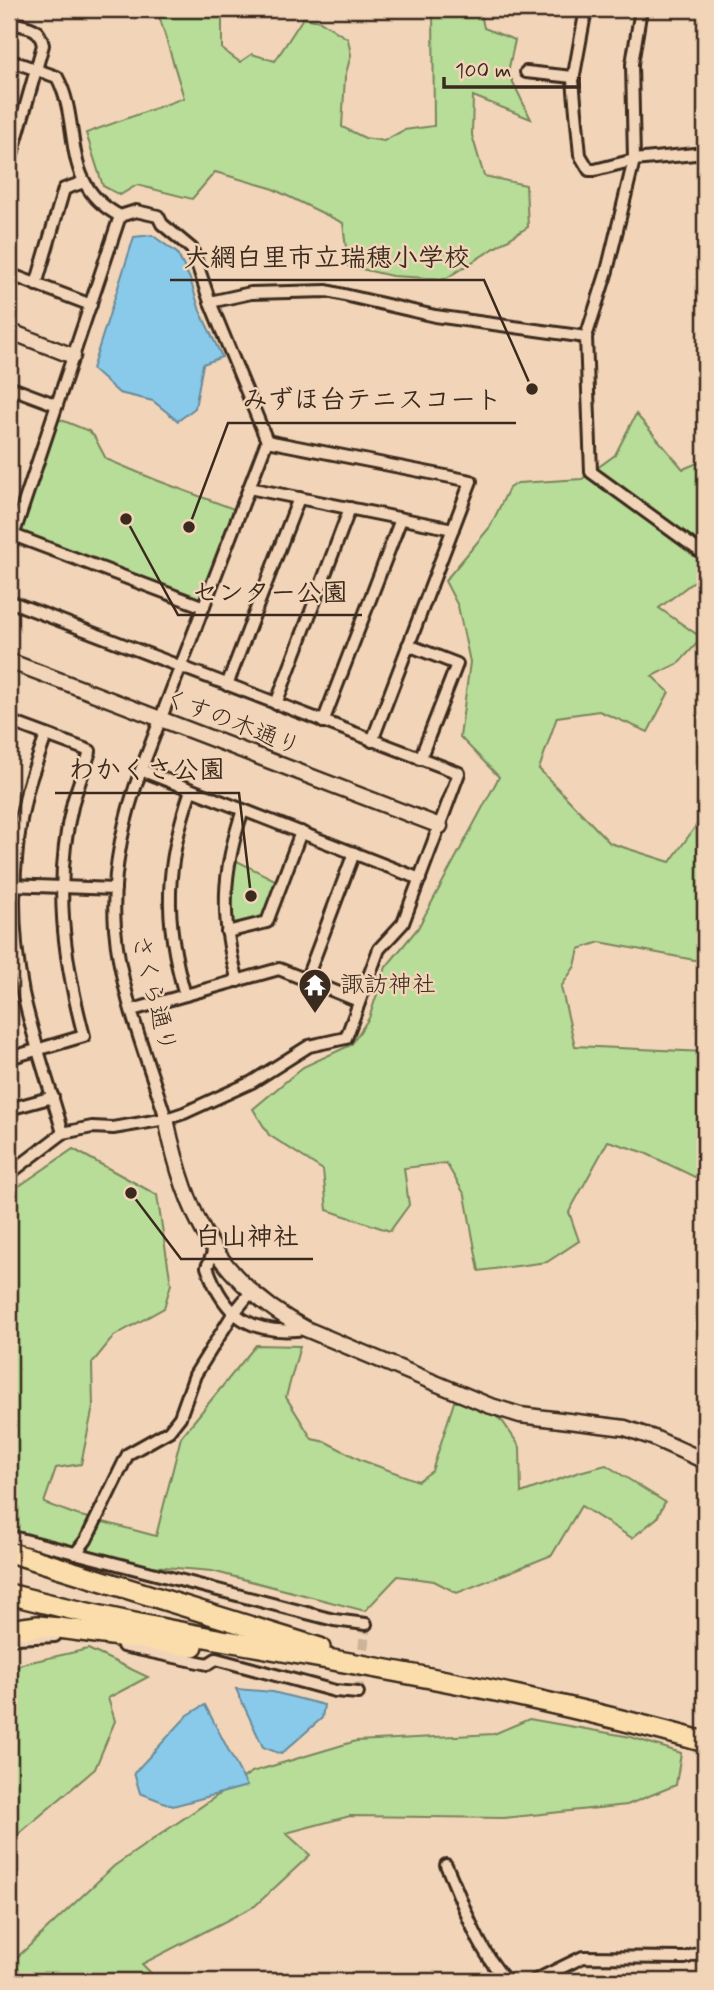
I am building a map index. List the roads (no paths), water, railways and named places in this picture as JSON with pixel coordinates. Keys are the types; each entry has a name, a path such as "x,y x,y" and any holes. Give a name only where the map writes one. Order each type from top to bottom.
{"highway":[{"path":"9,1552 308,1645 518,1696"},
{"path":"9,1594 255,1647 518,1696 705,1742"},
{"path":"9,1600 267,1654 601,1715"},
{"path":"9,1630 38,1626 267,1654"}],"street":[{"path":"9,165 43,46 40,32 35,28 16,24 12,19 12,9"},
{"path":"586,9 573,77 580,155 584,164 589,170 596,170 634,160 705,153"},
{"path":"641,9 632,64 634,160 607,271 586,337 591,472 705,555"},
{"path":"9,60 57,76 64,90 70,133 84,182 92,195 107,209 120,216 136,211 158,216 162,224 192,249 210,302 267,441 471,481 372,741"},
{"path":"526,72 573,77"},
{"path":"36,285 64,189 84,182"},
{"path":"9,548 120,216"},
{"path":"9,274 91,305"},
{"path":"210,302 251,293 327,291 435,316 586,337"},
{"path":"9,331 73,356"},
{"path":"9,387 57,405"},
{"name":"さくら通り","path":"166,1119 132,1010 119,953 115,927 119,849 127,809 141,770 267,441"},
{"path":"249,488 453,529"},
{"path":"227,685 299,498"},
{"path":"276,704 350,508"},
{"path":"323,722 401,519"},
{"path":"13,535 204,607"},
{"path":"9,601 459,773 403,923 379,949 346,1038 309,1046 252,1082 166,1119 63,1133 9,1174"},
{"path":"408,645 457,664 420,759"},
{"name":"くすの木通り","path":"9,661 440,827"},
{"path":"9,721 90,751 74,802 65,845 62,887 63,931 70,985 84,1036 9,1058"},
{"path":"46,735 27,791 11,885 16,950 24,996 63,1133"},
{"path":"141,770 420,878"},
{"path":"185,995 170,931 169,906 174,848 191,790"},
{"path":"238,981 224,908 230,850 243,810"},
{"path":"227,932 267,922 301,832"},
{"path":"306,980 354,853"},
{"path":"11,885 116,889"},
{"path":"132,1010 279,969 359,1001"},
{"path":"9,1109 53,1097"},
{"path":"166,1119 192,1211 214,1251 251,1292 286,1318 306,1329 488,1405 520,1415 625,1428 705,1461"},
{"path":"214,1251 207,1267 233,1314 246,1323 284,1332 306,1329"},
{"path":"75,1553 86,1540 128,1454 169,1431 180,1417 195,1375 233,1314 251,1292"},
{"path":"9,1536 334,1620 366,1623"},
{"path":"9,1641 16,1638 49,1636 140,1649 208,1664 216,1659 335,1690 358,1693"},
{"path":"446,1865 477,1940 489,1961 506,1981"},
{"path":"534,1981 583,1957 685,1958 705,1951"}],"water":[{"path":"152,235 177,253 222,357 203,364 195,408 178,421 153,401 119,393 92,369 134,237"},
{"path":"236,1689 273,1692 324,1705 322,1718 281,1754 263,1747"},
{"path":"205,1705 247,1786 173,1806 140,1793 134,1773 188,1715"}],"tunnel":[{"path":"358,1693 366,1624"}],"place":[{"name":"大網白里市立瑞穂小学校","path":"532,389"},
{"name":"センター公園","path":"126,519"},
{"name":"みずほ台テニスコート","path":"189,527"},
{"name":"わかくさ公園","path":"251,896"},
{"name":"諏訪神社","path":"315,1015"},
{"name":"白山神社","path":"131,1193"}]}
